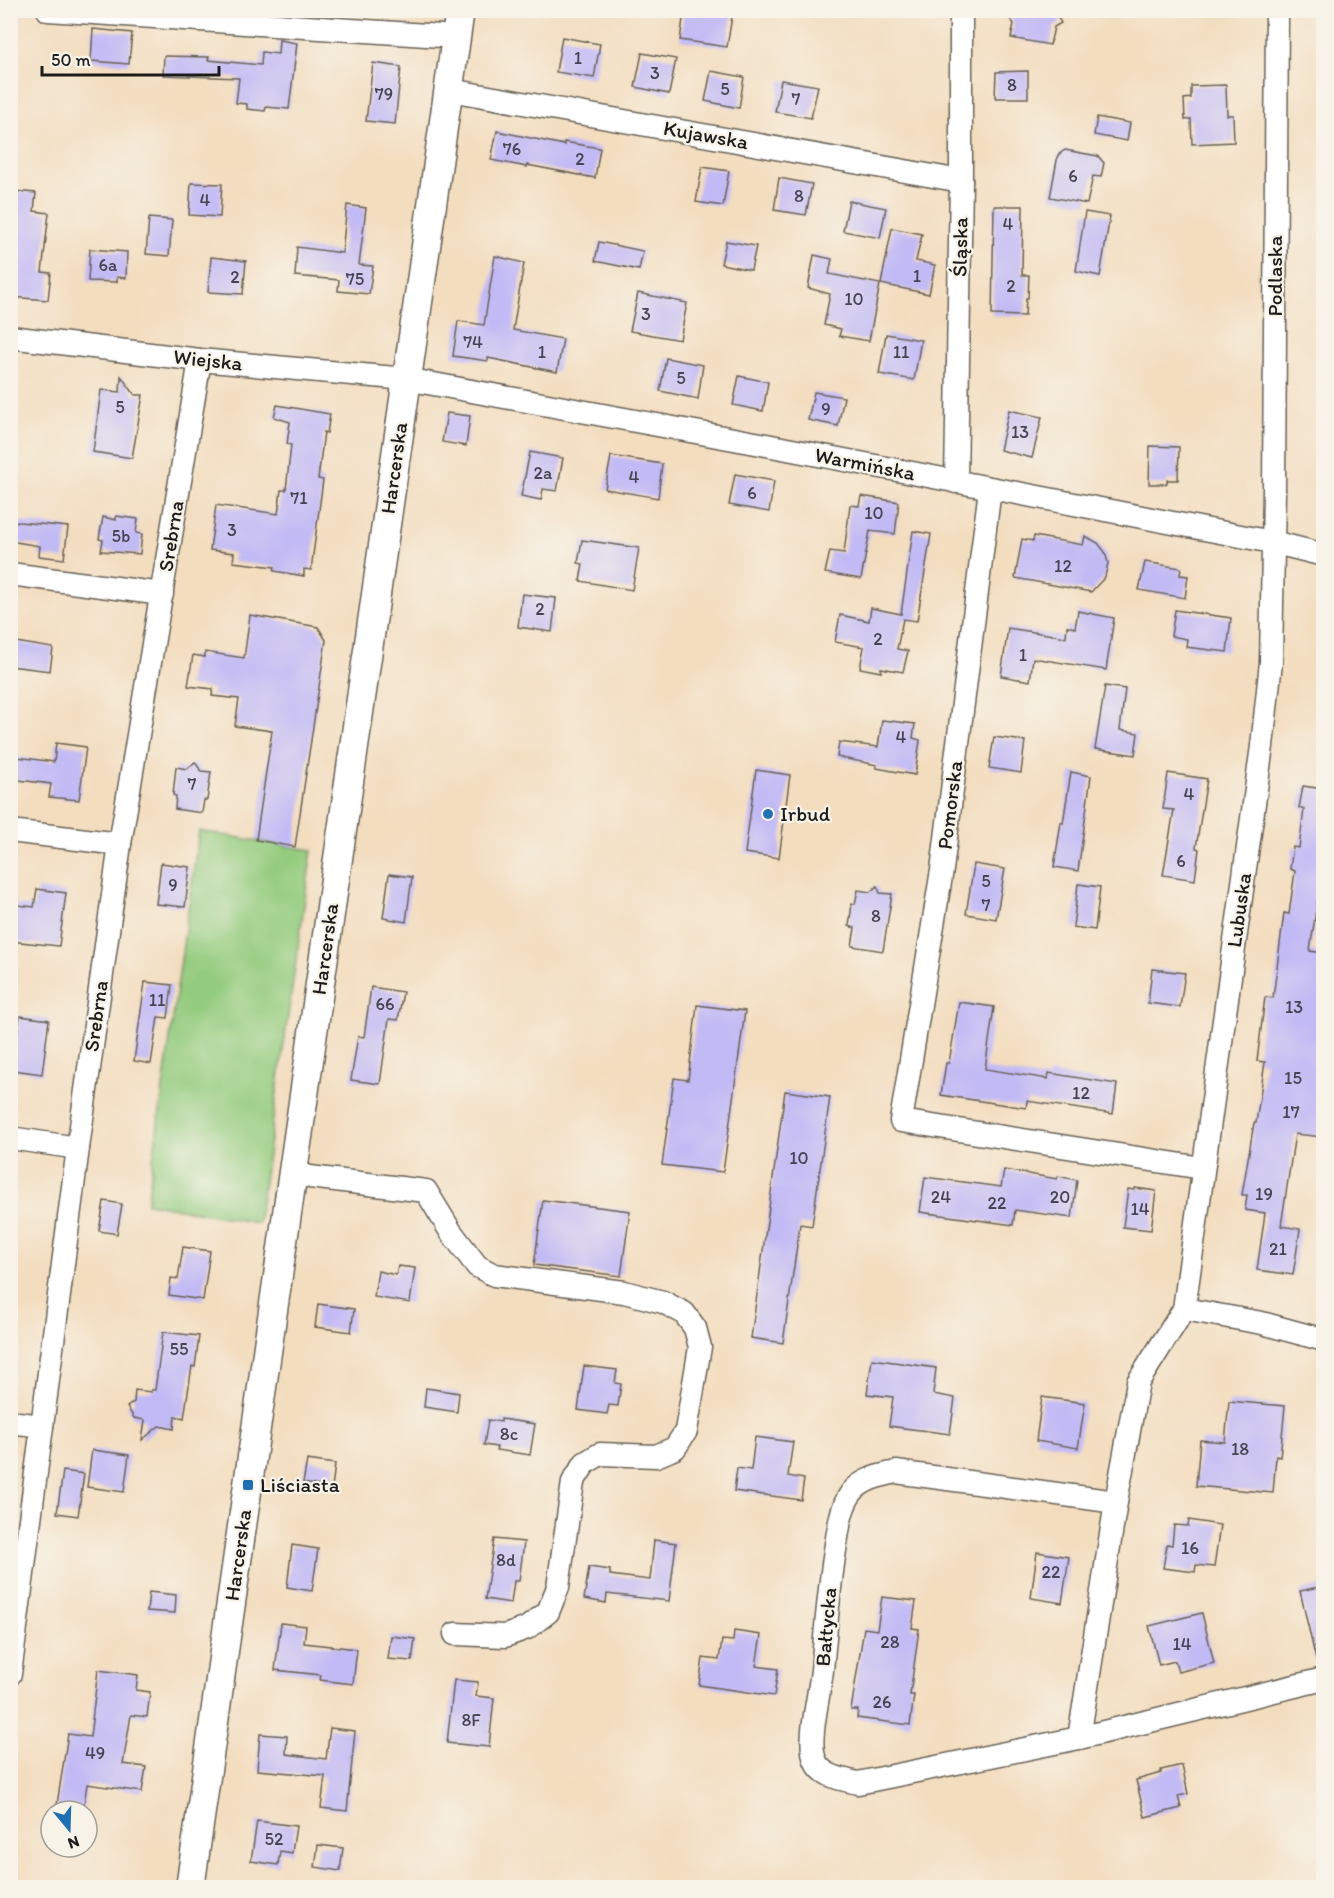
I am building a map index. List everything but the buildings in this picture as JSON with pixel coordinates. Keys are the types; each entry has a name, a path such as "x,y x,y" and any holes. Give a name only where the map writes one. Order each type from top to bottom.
{"street":[{"path":"48,10 458,24"},
{"name":"Śląska","path":"956,483 961,181 961,10"},
{"name":"Podlaska","path":"1272,542 1277,10"},
{"name":"Harcerska","path":"190,1887 458,24"},
{"name":"Kujawska","path":"450,90 961,181"},
{"name":"Wiejska","path":"10,337 200,360 406,379"},
{"name":"Srebrna","path":"10,1674 120,844 200,360"},
{"name":"Warmińska","path":"406,379 762,444 1272,542 1323,555"},
{"name":"Pomorska","path":"990,489 942,870 902,1121 1202,1168"},
{"name":"Lubuska","path":"1184,1309 1263,735 1271,662 1272,542"},
{"path":"10,574 162,594"},
{"path":"10,831 120,844"},
{"path":"10,1138 78,1148"},
{"path":"293,1172 310,1177 426,1191 451,1232 477,1266 494,1275 624,1292 663,1302 684,1313 695,1328 700,1347 686,1431 675,1448 656,1456 600,1454 585,1463 573,1482 558,1587 548,1611 527,1628 505,1636 455,1634"},
{"path":"1079,1738 1116,1502 1138,1382 1184,1309 1262,1323 1323,1340"},
{"path":"10,1422 42,1426"},
{"name":"Bałtycka","path":"1116,1502 896,1472 866,1479 852,1492 844,1508 831,1576 822,1673 812,1743 816,1762 831,1777 858,1783 1079,1738 1323,1679"}],"green space":[{"path":"199,831 312,850 258,1223 147,1203"}],"place":[{"name":"Irbud","path":"768,814"},
{"name":"Liściasta","path":"248,1485"}]}
